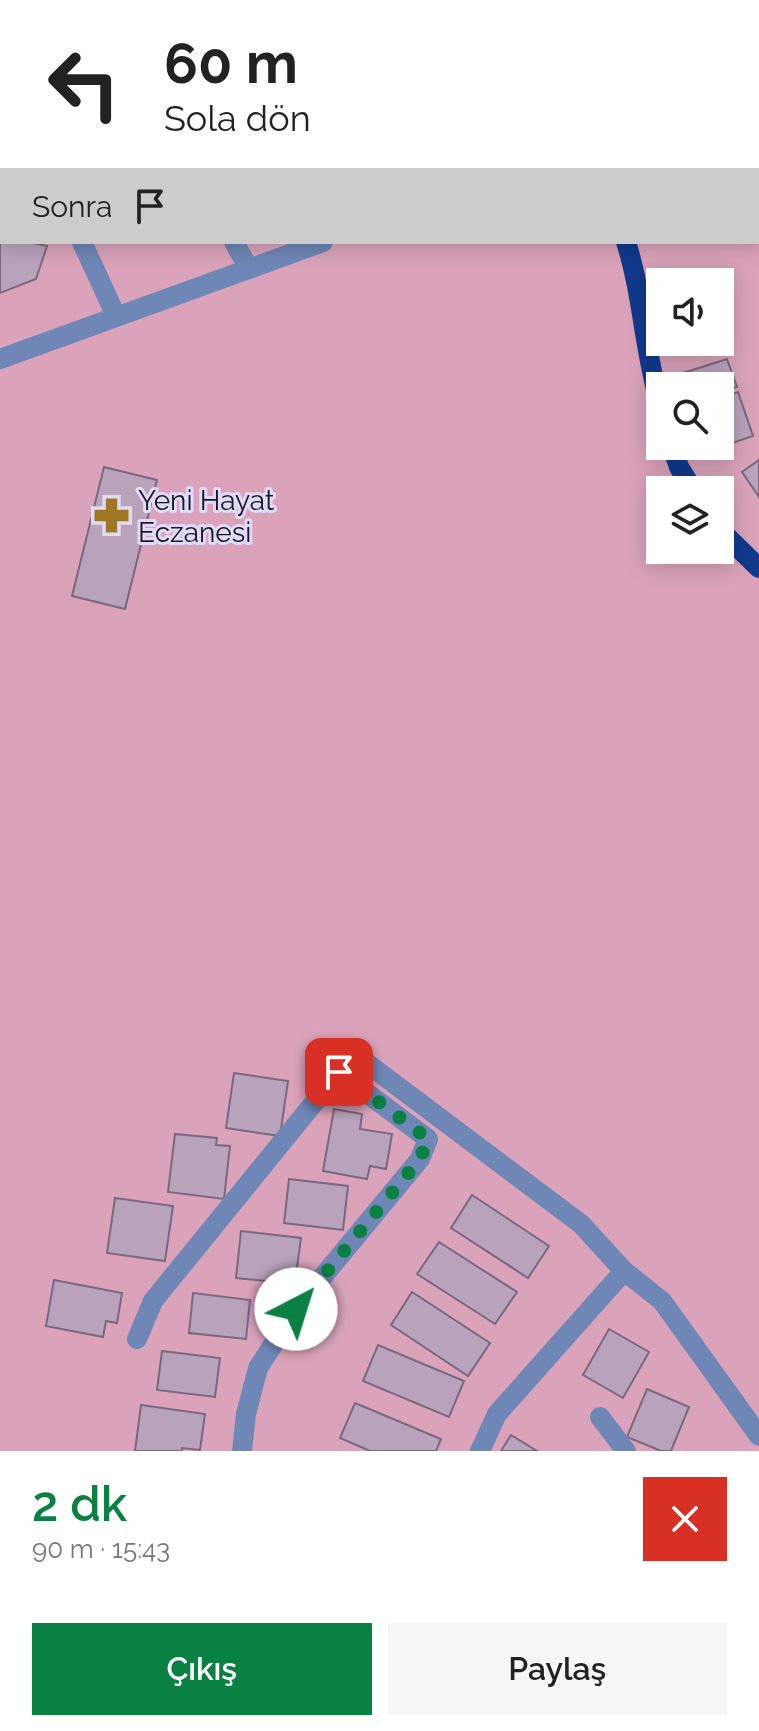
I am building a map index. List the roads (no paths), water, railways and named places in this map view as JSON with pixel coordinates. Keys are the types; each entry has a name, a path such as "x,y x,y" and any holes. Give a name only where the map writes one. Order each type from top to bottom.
{"main road":[{"path":"627,244 634,268 652,372"},
{"path":"634,268 639,244"},
{"path":"734,543 758,566"}],"street":[{"path":"83,244 116,316"},
{"path":"235,244 249,269"},
{"path":"0,359 318,244"},
{"path":"137,1339 153,1301 339,1072 348,1049 581,1224 624,1271 662,1301 759,1436"},
{"path":"242,1451 246,1414 258,1368 296,1309 420,1159 428,1139 339,1072"},
{"path":"480,1451 497,1414 624,1271"},
{"path":"600,1417 626,1451"}],"place":[{"name":"Yeni Hayat Eczanesi","path":"112,516"}]}
